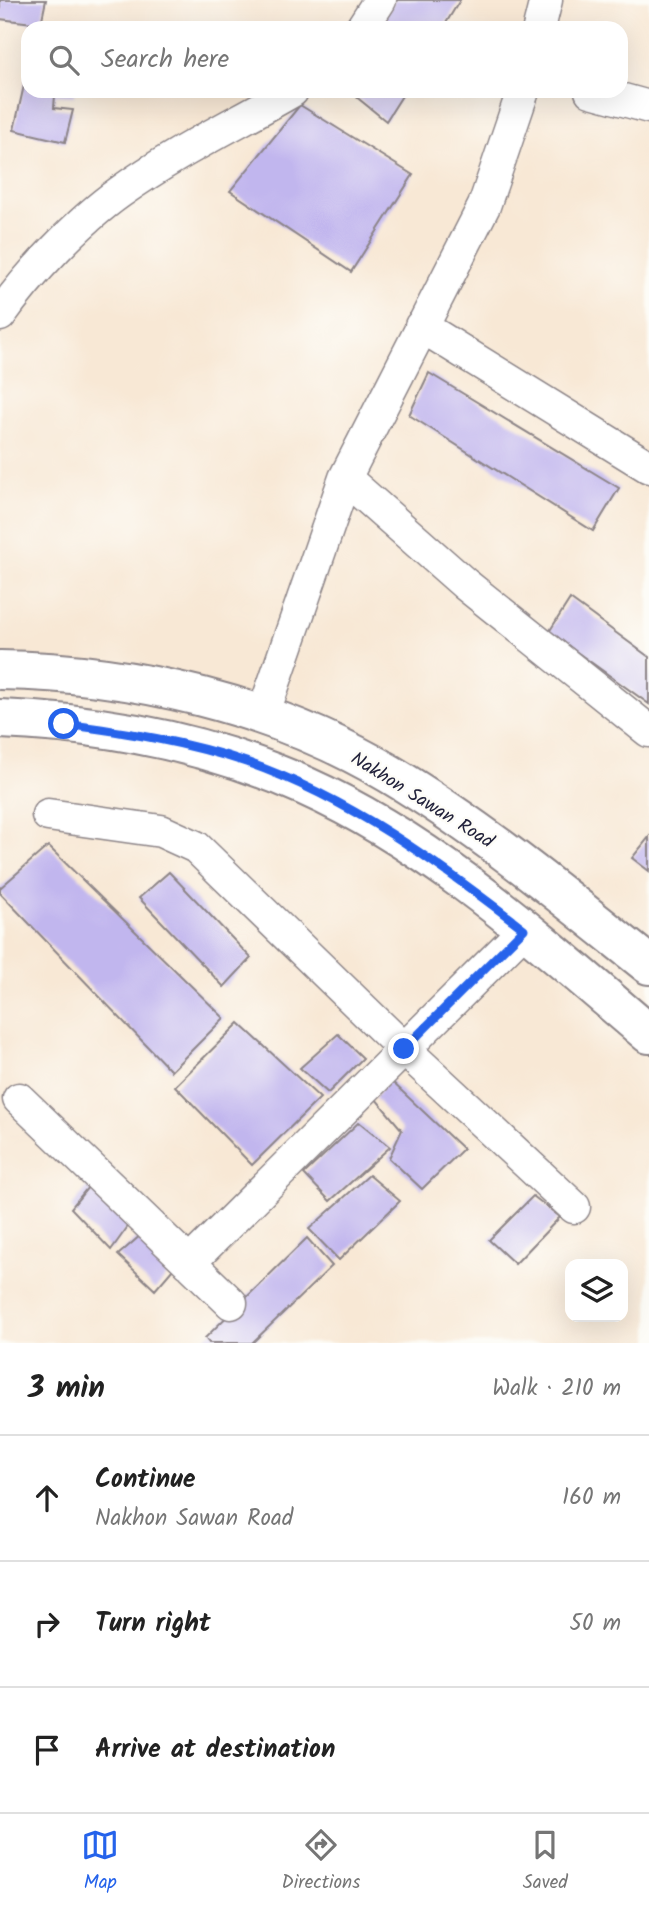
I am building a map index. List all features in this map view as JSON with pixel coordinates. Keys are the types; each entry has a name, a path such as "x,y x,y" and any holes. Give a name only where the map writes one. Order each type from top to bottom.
{"main road":[{"name":"Nakhon Sawan Road","path":"0,670 133,683 198,696 263,715 327,741 388,773 446,809 512,857 649,965"},
{"path":"0,719 125,732 186,744 306,786 363,816 418,850 524,929 649,1034"}],"street":[{"path":"366,21 380,0"},
{"path":"541,21 546,0"},
{"path":"0,315 32,275 117,194 154,169 280,98"},
{"path":"263,715 345,478 484,206 521,98"},
{"path":"616,98 649,107"},
{"path":"421,326 649,467"},
{"path":"345,478 465,584 649,731"},
{"path":"48,815 161,831 196,847 404,1049 574,1207"},
{"path":"189,1263 524,929"},
{"path":"19,1099 232,1303"}],"building":[{"path":"0,0 46,0 42,21 0,19"},
{"path":"395,0 460,0 447,21 382,21"},
{"path":"21,98 55,98 54,108 73,110 65,142 14,130"},
{"path":"358,98 401,98 386,121"},
{"path":"300,105 413,175 351,272 230,191"},
{"path":"429,373 619,488 593,531 409,415"},
{"path":"570,599 649,657 649,704 549,632"},
{"path":"649,837 649,871 632,858"},
{"path":"48,846 224,1018 171,1071 0,893 0,888"},
{"path":"169,872 251,958 224,987 139,898"},
{"path":"239,1023 320,1098 252,1165 175,1086"},
{"path":"338,1034 363,1058 328,1093 300,1068"},
{"path":"389,1079 463,1149 422,1189 389,1158 402,1130 375,1098"},
{"path":"359,1122 390,1147 330,1201 304,1174"},
{"path":"369,1175 400,1201 339,1260 309,1229"},
{"path":"88,1187 129,1225 111,1250 71,1208"},
{"path":"533,1196 560,1217 515,1264 489,1240"},
{"path":"141,1235 173,1269 155,1290 118,1255"},
{"path":"307,1238 332,1266 252,1343 209,1343 205,1338"}],"route":[{"path":"64,724 186,744 246,762 306,786 363,816 418,850 524,929 404,1049"}]}
